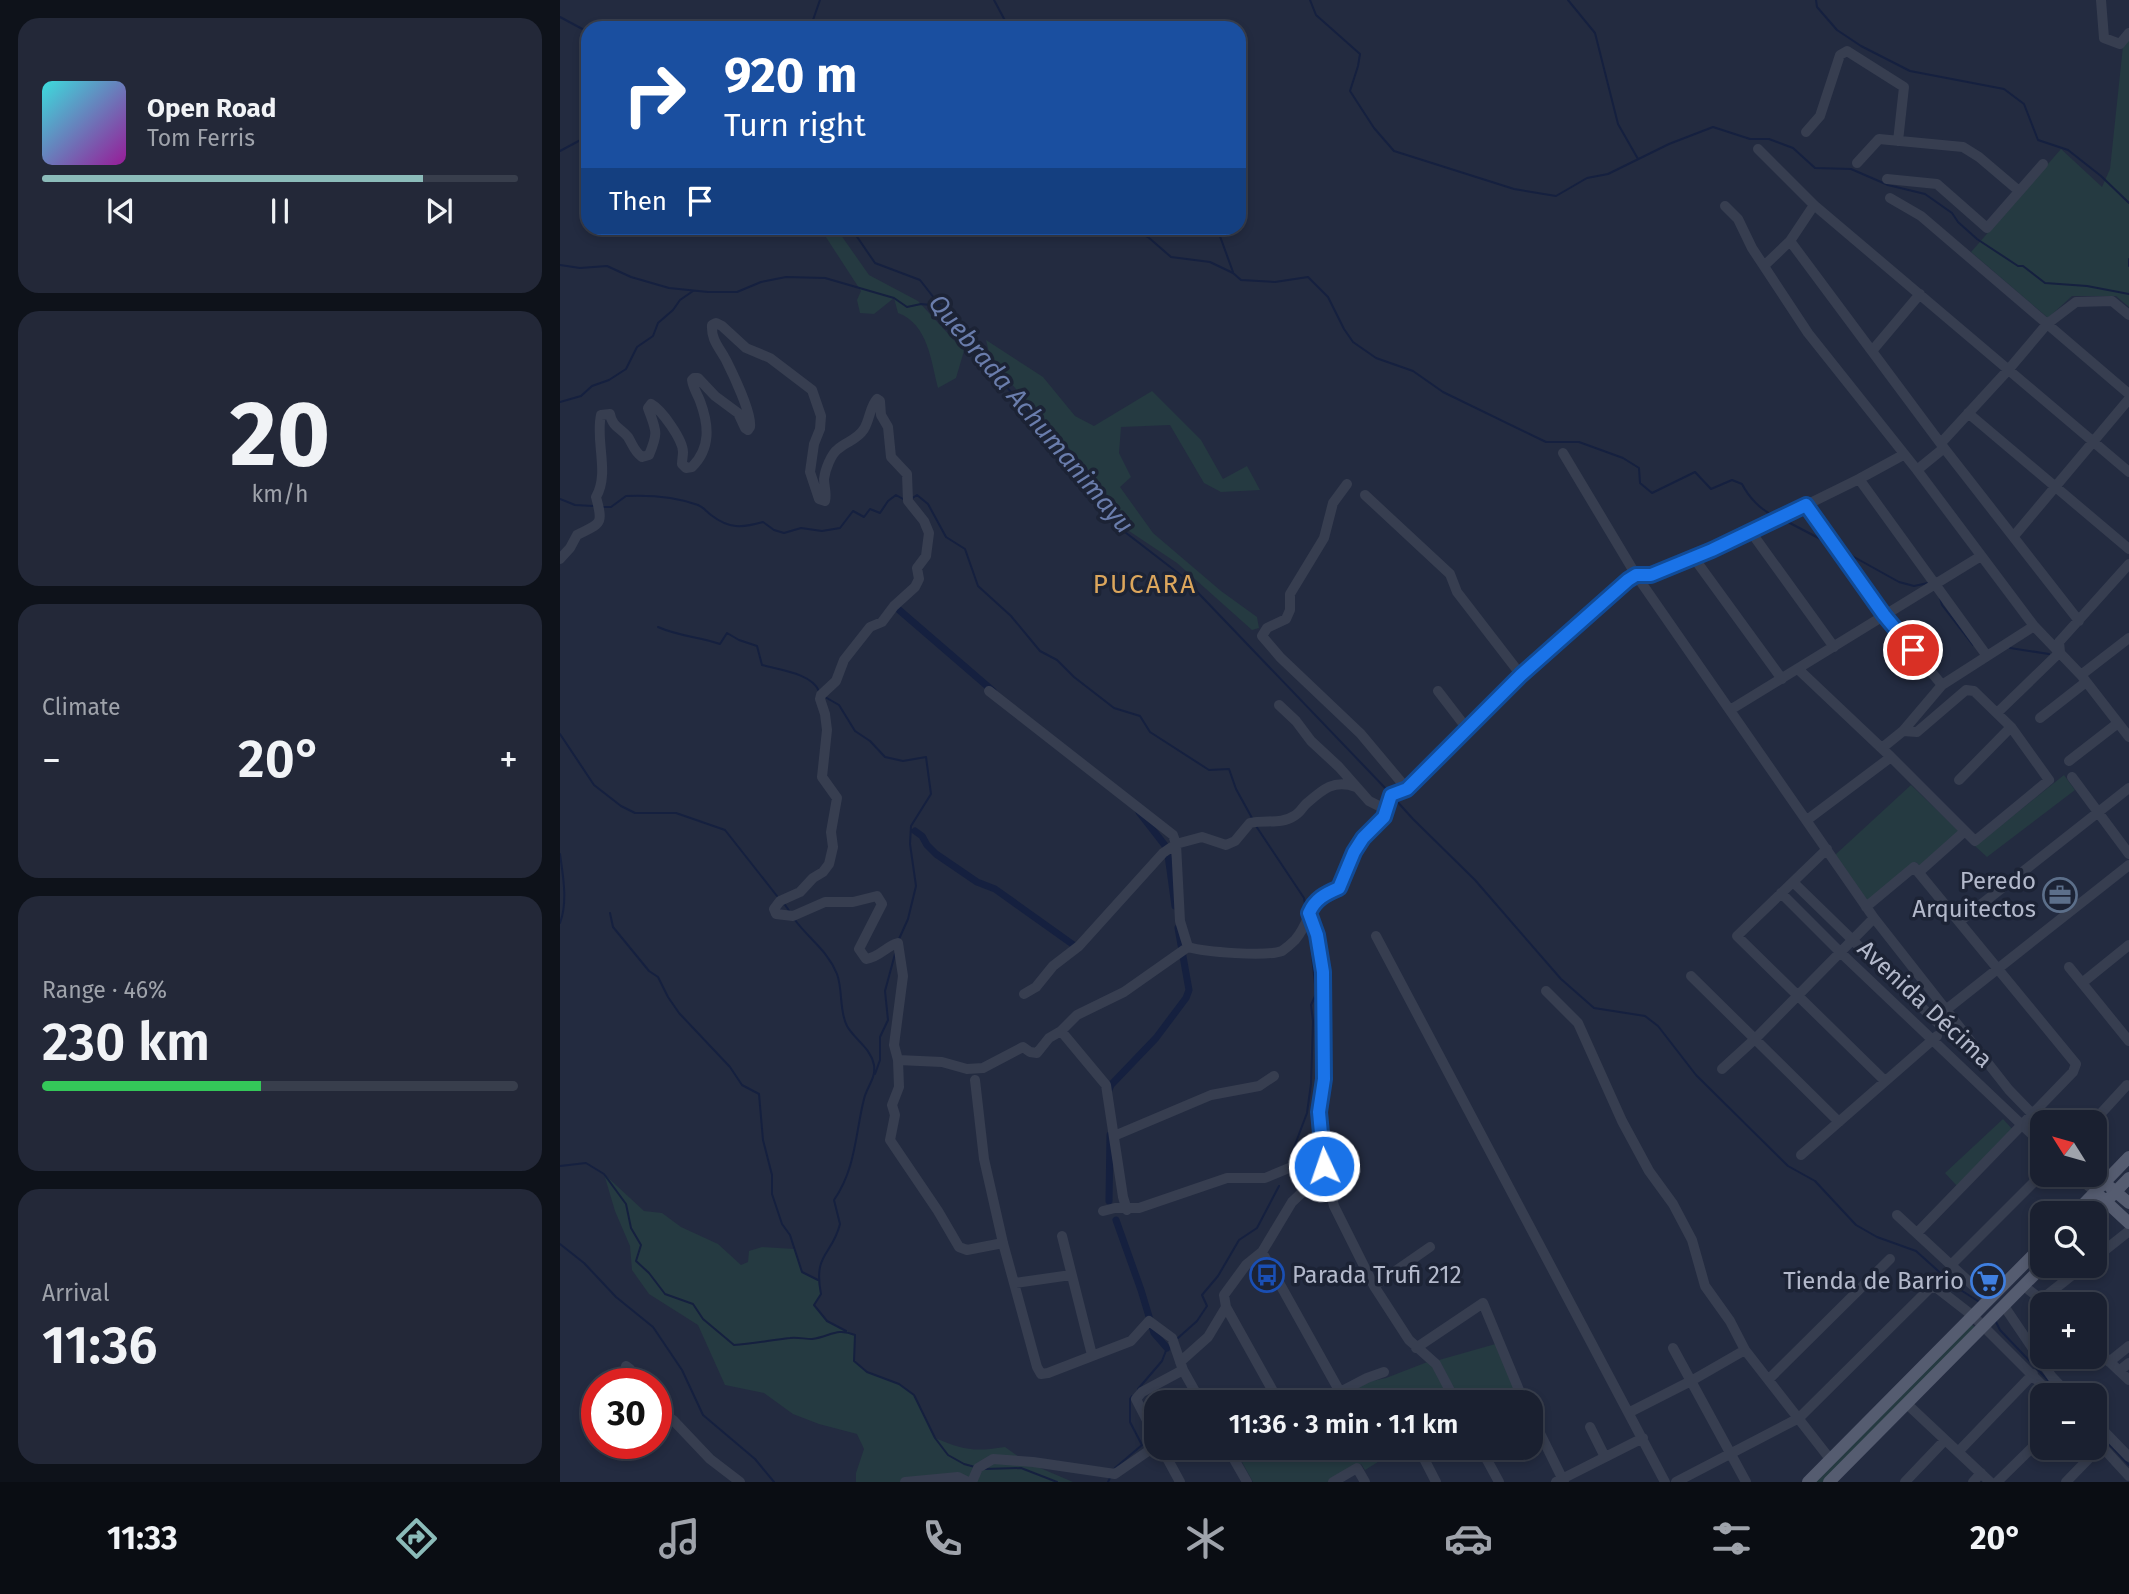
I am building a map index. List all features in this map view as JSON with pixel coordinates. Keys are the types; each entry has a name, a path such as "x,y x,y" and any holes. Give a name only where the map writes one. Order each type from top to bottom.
{"main road":[{"path":"2107,1172 2129,1157"},
{"path":"2106,1201 2129,1178"},
{"path":"2086,1201 2097,1187"},
{"path":"2106,1187 2129,1223"},
{"path":"2095,1192 2129,1203"},
{"path":"1808,1482 2030,1257"},
{"path":"1829,1482 2032,1278"}],"street":[{"path":"2101,0 2104,38 2120,44 2129,33"},
{"path":"1806,132 1820,116 1840,55 1847,51 1904,87 1898,141"},
{"path":"1857,163 1879,139 1963,146 2019,191"},
{"path":"1758,149 1814,205 2129,472"},
{"path":"1887,179 1937,184 1987,228 2043,164"},
{"path":"1890,198 1921,216 2129,397 2014,536"},
{"path":"1765,265 1790,241 1814,205"},
{"path":"1725,206 1738,219 1752,248 1792,310 2034,626 2084,678 2128,734"},
{"path":"1790,241 1942,445 2079,621"},
{"path":"1872,351 1920,294"},
{"path":"1917,470 2047,324 2077,302 2112,301 2129,315"},
{"path":"560,559 577,535 591,530 599,521 596,497 601,489 601,415 610,414 615,426 627,436 642,457 649,455 656,433 648,408 651,404 657,407 673,429 684,451 682,464 687,468 692,467 704,452 708,432 701,403 692,386 694,377 738,413 745,428 748,430 750,427 749,410 727,361 712,336 712,325 716,323 746,348 769,358 812,390 821,416 810,472 819,499 825,501 827,497 824,476 834,454 858,438 869,421 874,401 880,401 881,415 888,426 891,457 907,474 908,501 929,533 926,556 917,568 918,583 882,622 870,627 844,660 836,681 821,695 827,730 822,777 837,798 831,832 832,852 823,873 813,878 800,892 780,901 774,909 776,914 781,916 793,916 825,902 853,902 877,896 882,904 859,949 866,960 898,943 903,976 894,1045 898,1060 899,1087 892,1105 895,1115 890,1140 959,1247 967,1250 1003,1243"},
{"path":"1968,414 2129,549"},
{"name":"Avenida Décima","path":"1563,453 1636,575 1866,907 1947,1009 1953,1021 2030,1112"},
{"path":"898,1060 942,1062 967,1069 982,1068 1023,1047 1037,1053 1049,1038 1061,1031 1077,1015 1124,992 1188,947 1216,952 1281,951 1294,941 1313,903 1324,894 1339,888 1354,852 1363,838 1384,817 1391,795 1407,789 1521,675 1628,580 1636,575 1651,575 1694,558 1903,455"},
{"path":"1859,479 1987,656"},
{"path":"1347,484 1333,503 1324,538 1290,594 1290,610 1286,618 1267,628 1262,636 1280,657 1360,733 1407,789"},
{"path":"1365,495 1450,575 1457,592 1521,675"},
{"path":"1806,505 1884,615 1942,685"},
{"path":"1751,532 1835,647"},
{"path":"1730,710 1981,555"},
{"path":"1694,558 1782,679"},
{"path":"2060,652 2059,642 2129,564"},
{"path":"1882,748 1903,731 1942,685 2034,626"},
{"path":"2040,718 2129,638"},
{"path":"1997,713 2060,652"},
{"path":"1798,669 1975,841 2049,780 2011,727 1974,691 1966,690 1917,732 1903,731"},
{"path":"989,691 1173,835 1176,844 1181,922 1188,947"},
{"path":"1438,691 1468,730"},
{"path":"1279,705 1369,801 1387,810"},
{"path":"2069,761 2118,723"},
{"path":"1959,780 2011,727"},
{"path":"1807,820 1891,757"},
{"path":"2071,777 2129,854"},
{"path":"1024,994 1036,987 1053,966 1079,946 1163,853 1176,844 1202,837 1226,845 1235,841 1250,823 1275,823 1296,816 1306,804 1333,783 1356,787"},
{"path":"1960,921 2129,788"},
{"path":"1919,872 1965,831"},
{"path":"1827,849 1737,936 1885,1081"},
{"path":"1947,1009 2129,865"},
{"path":"1866,907 1914,867 1919,872 2076,1064 2073,1072 2036,1110"},
{"name":"Avenida Décima","path":"1793,882 1944,1030"},
{"name":"Avenida Décima","path":"1782,893 1841,953 2030,1133"},
{"path":"1309,913 1317,935 1323,972 1324,1079 1319,1112 1324,1166 1334,1206 1374,1286 1409,1340 1436,1364 1450,1390"},
{"path":"1722,1069 1874,918"},
{"path":"1376,936 1665,1482"},
{"path":"2082,983 2129,946"},
{"path":"2069,967 2129,1041"},
{"path":"1691,976 1839,1122"},
{"path":"1546,991 1578,1023 1649,1171 1673,1204 1692,1240 1705,1286 1730,1321 1745,1350 1830,1459"},
{"path":"1801,1156 1953,1021"},
{"path":"1061,1031 1106,1086 1127,1210"},
{"path":"1114,1136 1212,1095 1259,1086 1273,1076"},
{"path":"975,1080 984,1159 1003,1243 1041,1374 1130,1341 1149,1321 1172,1338 1181,1366 1194,1390"},
{"path":"2104,1110 2127,1085"},
{"path":"1917,1233 2030,1116"},
{"path":"1103,1212 1115,1208 1139,1209 1227,1178 1265,1178 1306,1161 1324,1166"},
{"path":"1272,1390 1226,1307 1224,1295 1246,1265 1262,1252 1292,1202 1324,1166"},
{"path":"1951,1265 2030,1186"},
{"path":"2089,1187 2095,1192"},
{"path":"1897,1216 1979,1291 1984,1305"},
{"path":"2107,1248 2129,1231"},
{"path":"1062,1237 1092,1355"},
{"path":"1374,1286 1430,1247"},
{"path":"1262,1252 1339,1390"},
{"path":"1769,1379 1890,1259"},
{"path":"1015,1283 1071,1275"},
{"path":"2055,1292 2071,1278"},
{"path":"2024,1286 2032,1292"},
{"path":"1676,1482 1799,1418 1930,1288 1937,1288 1984,1305 2058,1383"},
{"path":"1416,1348 1483,1303 1519,1390"},
{"path":"1145,1390 1181,1366 1208,1337 1226,1307"},
{"path":"1995,1315 2041,1383"},
{"path":"2129,1346 2109,1362 2129,1380"},
{"path":"1673,1348 1746,1482"},
{"path":"1630,1412 1745,1350"},
{"path":"2119,1371 2129,1363"},
{"path":"1344,1390 1384,1372"},
{"path":"1958,1452 2033,1374"},
{"path":"1144,1391 1136,1399 1144,1415"},
{"path":"1907,1404 1990,1482"},
{"path":"672,1419 710,1459 740,1482"},
{"path":"1590,1427 1605,1457"},
{"path":"2107,1434 2129,1457"},
{"path":"1543,1441 1561,1481 1643,1438"},
{"path":"1905,1482 1945,1440"},
{"path":"1997,1482 2030,1450"},
{"path":"2107,1453 2129,1476"},
{"path":"905,1482 958,1477 970,1482 978,1468 993,1459 1033,1462 1116,1478 1144,1457"},
{"path":"1167,1460 1180,1482"},
{"path":"1236,1460 1247,1482"},
{"path":"1425,1460 1436,1482"},
{"path":"1487,1460 1499,1482"},
{"path":"2066,1482 2084,1460"},
{"path":"1333,1482 1357,1468 1365,1482"},
{"path":"1973,1482 1981,1473"}],"shaded area":[{"path":"2129,38 2129,307 2116,296 2072,296 2048,318 1971,252 2061,149 2102,187 2110,169 2123,46"},
{"path":"825,235 841,235 869,275 918,301 964,351 956,378 938,388 927,344 916,326 898,313 894,298 874,314 860,313 857,300 861,291"},
{"path":"986,340 1043,377 1075,416 1094,426 1152,391 1201,440 1223,479 1247,466 1260,490 1221,492 1204,483 1170,425 1121,427 1119,453 1131,477 1120,487 1153,533 1221,591 1257,617 1259,628 1252,630 1177,563 1126,529 1100,483 991,361"},
{"path":"2064,775 2075,790 1987,857 1975,846"},
{"path":"1911,785 1960,832 1920,866 1916,862 1867,901 1835,855"},
{"path":"2003,1119 2013,1130 1957,1186 1945,1173"},
{"path":"604,1174 644,1211 662,1213 681,1227 718,1244 741,1265 748,1262 749,1251 762,1247 794,1249 802,1272 818,1280 821,1294 814,1305 827,1321 855,1335 854,1361 867,1372 899,1384 914,1395 935,1438 969,1449 1005,1447 1026,1462 1073,1482 856,1482 856,1473 864,1449 857,1434 793,1414 764,1393 725,1385 698,1325 649,1294 632,1270 630,1246 615,1211"},
{"path":"1971,1324 1975,1327 1825,1482 1813,1482"},
{"path":"1499,1343 1515,1390 1455,1390 1439,1360"},
{"path":"1430,1361 1447,1390 1353,1390 1368,1382"},
{"path":"1241,1460 1381,1460 1365,1470 1361,1464 1330,1482 1253,1482"}],"waterway":[{"path":"814,21 820,0"},
{"path":"994,0 1005,21"},
{"path":"1310,0 1316,15 1360,54 1350,91 1374,128 1394,151 1514,189 1556,196 1587,178 1608,174 1669,144 1713,127 1750,139 1769,139 1793,148 1815,168 1851,169 1888,185 1925,194 1952,213 1977,239 2018,266 2023,266 2045,283 2087,286 2129,294"},
{"path":"1568,0 1595,33 1618,124 1638,159"},
{"path":"1816,0 1817,7 1837,30 1861,46 1910,71 2004,89 2024,104 2038,140 2068,150 2129,203"},
{"name":"Quebrada Achumanimayu","path":"560,17 581,28"},
{"path":"560,151 581,140"},
{"name":"Quebrada Achumanimayu","path":"856,235 875,263 920,280 977,353 1093,486 1121,529 1182,576 1388,791"},
{"path":"1144,235 1171,257 1210,262 1241,280 1275,282 1308,277 1328,297 1353,342 1376,358 1413,371 1443,392 1546,442 1579,442 1623,458 1639,468 1640,483 1652,493 1695,472 1711,489 1732,480 1742,484 1756,503 1775,516"},
{"path":"1220,235 1233,272"},
{"path":"2129,259 2129,266"},
{"path":"560,265 580,268 607,266 631,277 669,288 708,292 737,292 761,282 786,277 825,278 894,298 907,307 921,304 940,306"},
{"path":"560,402 581,396 592,386 609,380 626,369 637,347 653,336 658,323 680,300 693,291"},
{"path":"602,507 611,507 626,496 672,498 698,505 718,520 730,525 763,522 784,533 801,528 822,531 840,528 853,511 864,517 870,509 880,513 896,495 903,499"},
{"path":"911,499 917,495 928,504 946,537 965,549 978,586 1011,616 1040,651 1057,660 1114,708 1140,716 1150,732 1209,770 1229,769 1236,789 1252,818"},
{"path":"560,499 575,505 593,506"},
{"path":"1786,521 1828,543"},
{"path":"1845,552 1899,582 1914,586 1928,583"},
{"path":"1940,598 1942,605 1973,645"},
{"path":"898,609 993,691"},
{"path":"658,627 720,644 727,633 757,646 762,665 802,676 819,691"},
{"path":"2010,648 2049,654"},
{"path":"825,697 839,705 855,731 870,741 885,757 903,761 926,757 931,794 911,826 910,844 916,886 908,919 899,939"},
{"path":"560,734 594,785 621,806 635,813 676,813 725,830 777,896"},
{"name":"Quebrada Achumanimayu","path":"1394,798 1475,880 1561,979 1594,1008 1645,1016 1658,1026 1696,1075 1788,1166 1815,1181 1856,1225 1877,1237 1916,1251 1956,1287 1981,1303"},
{"path":"1139,812 1167,848 1175,906"},
{"path":"1256,826 1304,898 1306,910"},
{"path":"915,831 936,854 977,882 995,889 1075,946"},
{"path":"560,854 564,898 560,923"},
{"path":"783,902 790,912"},
{"path":"610,913 613,927 649,971 658,977 679,1013 730,1067 742,1085 759,1094 763,1140 772,1175 772,1194 802,1272 818,1280"},
{"path":"795,920 833,966 839,980 845,1020 850,1031 870,1054 874,1065 851,1163 834,1200 840,1224 837,1235 821,1262 821,1294 814,1305 827,1321 846,1331"},
{"path":"1290,1158 1307,1113 1311,1084 1311,1005 1316,994 1309,926"},
{"path":"1108,1092 1111,1085 1156,1038 1186,998 1189,990 1178,928"},
{"path":"875,1074 880,1060 880,1037 888,1020 885,991 895,954"},
{"path":"1109,1201 1110,1135"},
{"path":"560,1166 586,1163 604,1174 626,1204 631,1228 641,1245 636,1261 665,1294 693,1304 703,1319 734,1345 793,1338 812,1339 838,1332 855,1335 854,1361 867,1372 899,1384 914,1395 935,1438 948,1455 975,1467"},
{"path":"1178,1338 1197,1321 1207,1306 1202,1295 1218,1276 1239,1240 1257,1228 1279,1186"},
{"path":"1116,1220 1154,1333 1167,1348"},
{"path":"560,1244 584,1263 616,1297 653,1327 682,1370 703,1415 755,1459 774,1482"},
{"name":"Quebrada Achumanimayu","path":"1995,1320 2000,1330 2051,1383"},
{"path":"1138,1389 1162,1361 1167,1348"},
{"path":"1115,1468 1142,1445 1130,1422 1132,1396"},
{"name":"Quebrada Achumanimayu","path":"2107,1442 2129,1465"},
{"path":"984,1469 1021,1468 1057,1482"},
{"path":"1108,1482 1111,1476"}],"place":[{"name":"Peredo Arquitectos","path":"2060,895"},
{"name":"Parada Trufi 212","path":"1267,1275"},
{"name":"Tienda de Barrio","path":"1988,1281"}],"district":[{"name":"PUCARA","path":"1145,584"}],"route":[{"path":"1324,1166 1319,1112 1324,1079 1323,972 1317,935 1309,913 1313,903 1324,894 1339,888 1354,852 1363,838 1384,817 1391,795 1407,789 1521,675 1598,606 1636,575 1651,575 1729,543 1806,505 1884,615 1913,650"}]}
